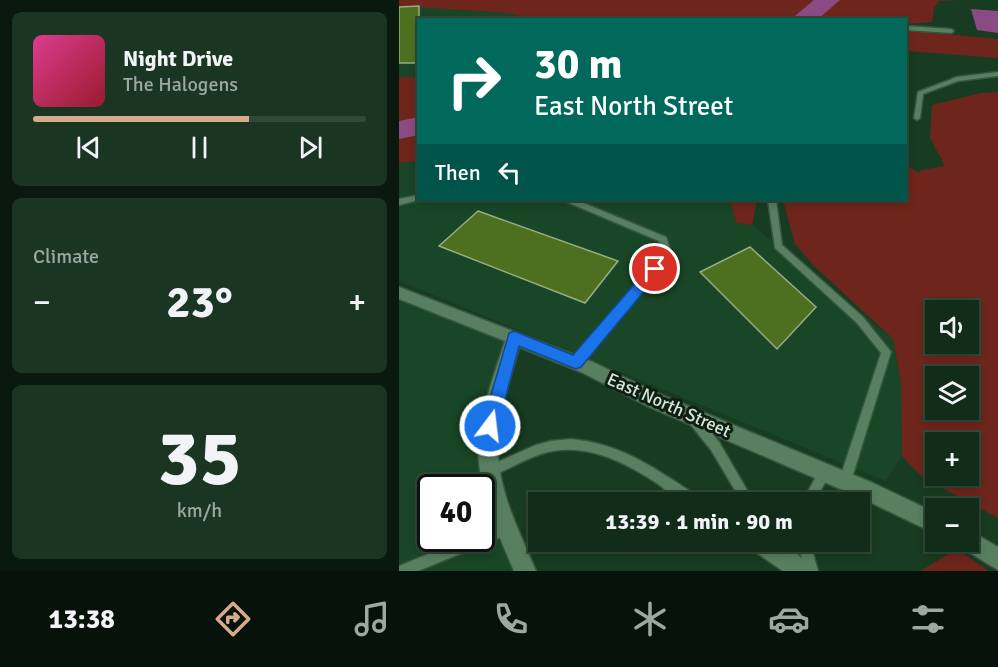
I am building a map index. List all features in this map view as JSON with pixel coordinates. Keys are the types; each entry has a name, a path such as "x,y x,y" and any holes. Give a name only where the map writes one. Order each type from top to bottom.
{"street":[{"name":"East North Street","path":"399,293 576,362 691,416 825,472 925,519"},
{"path":"514,337 490,426 487,447 490,471 507,529 525,571"},
{"path":"979,547 998,559"}],"lane":[{"path":"907,28 951,31"},
{"path":"917,118 920,93 957,79 998,74"},
{"path":"399,202 417,198"},
{"path":"572,201 663,238 668,254 576,362"},
{"path":"772,201 778,246 860,320 886,352 845,481"},
{"path":"691,416 715,446 742,492"},
{"path":"490,471 550,446 586,445 634,461 679,492"},
{"path":"814,492 825,472"},
{"path":"402,571 507,529"},
{"path":"766,552 794,571"},
{"path":"787,552 803,571"},
{"path":"806,552 811,571"}],"shaded area":[{"path":"399,0 962,0 939,1 934,8 932,22 907,24 907,18 528,18 507,13 399,6"},
{"path":"399,6 507,13 531,18 417,18 417,77 399,77"},
{"path":"971,9 998,11 998,33 977,30"},
{"path":"907,30 998,39 998,58 907,51"},
{"path":"399,77 417,77 417,161 399,163"},
{"path":"998,92 998,518 979,508 979,498 960,498 938,486 979,486 979,432 925,432 925,479 902,456 901,383 893,339 813,265 795,244 783,201 907,201 907,166 919,173 921,170 945,166 930,138 932,105 981,93"},
{"path":"417,161 417,201 730,201 736,223 752,225 893,339 901,383 902,456 886,481 399,281 399,163"},
{"path":"730,201 757,201 752,225 736,223"},
{"path":"399,293 514,337 488,447 525,571 399,571"},
{"path":"952,552 961,552 989,571 920,571"}],"building":[{"path":"419,6 417,63 399,63 399,7"},
{"path":"478,211 618,261 585,303 439,246"},
{"path":"750,247 816,307 777,349 700,272"}],"waterway":[{"path":"804,18 829,0"},
{"path":"399,130 417,126"}],"route":[{"path":"490,426 514,337 576,362 655,269"}]}
